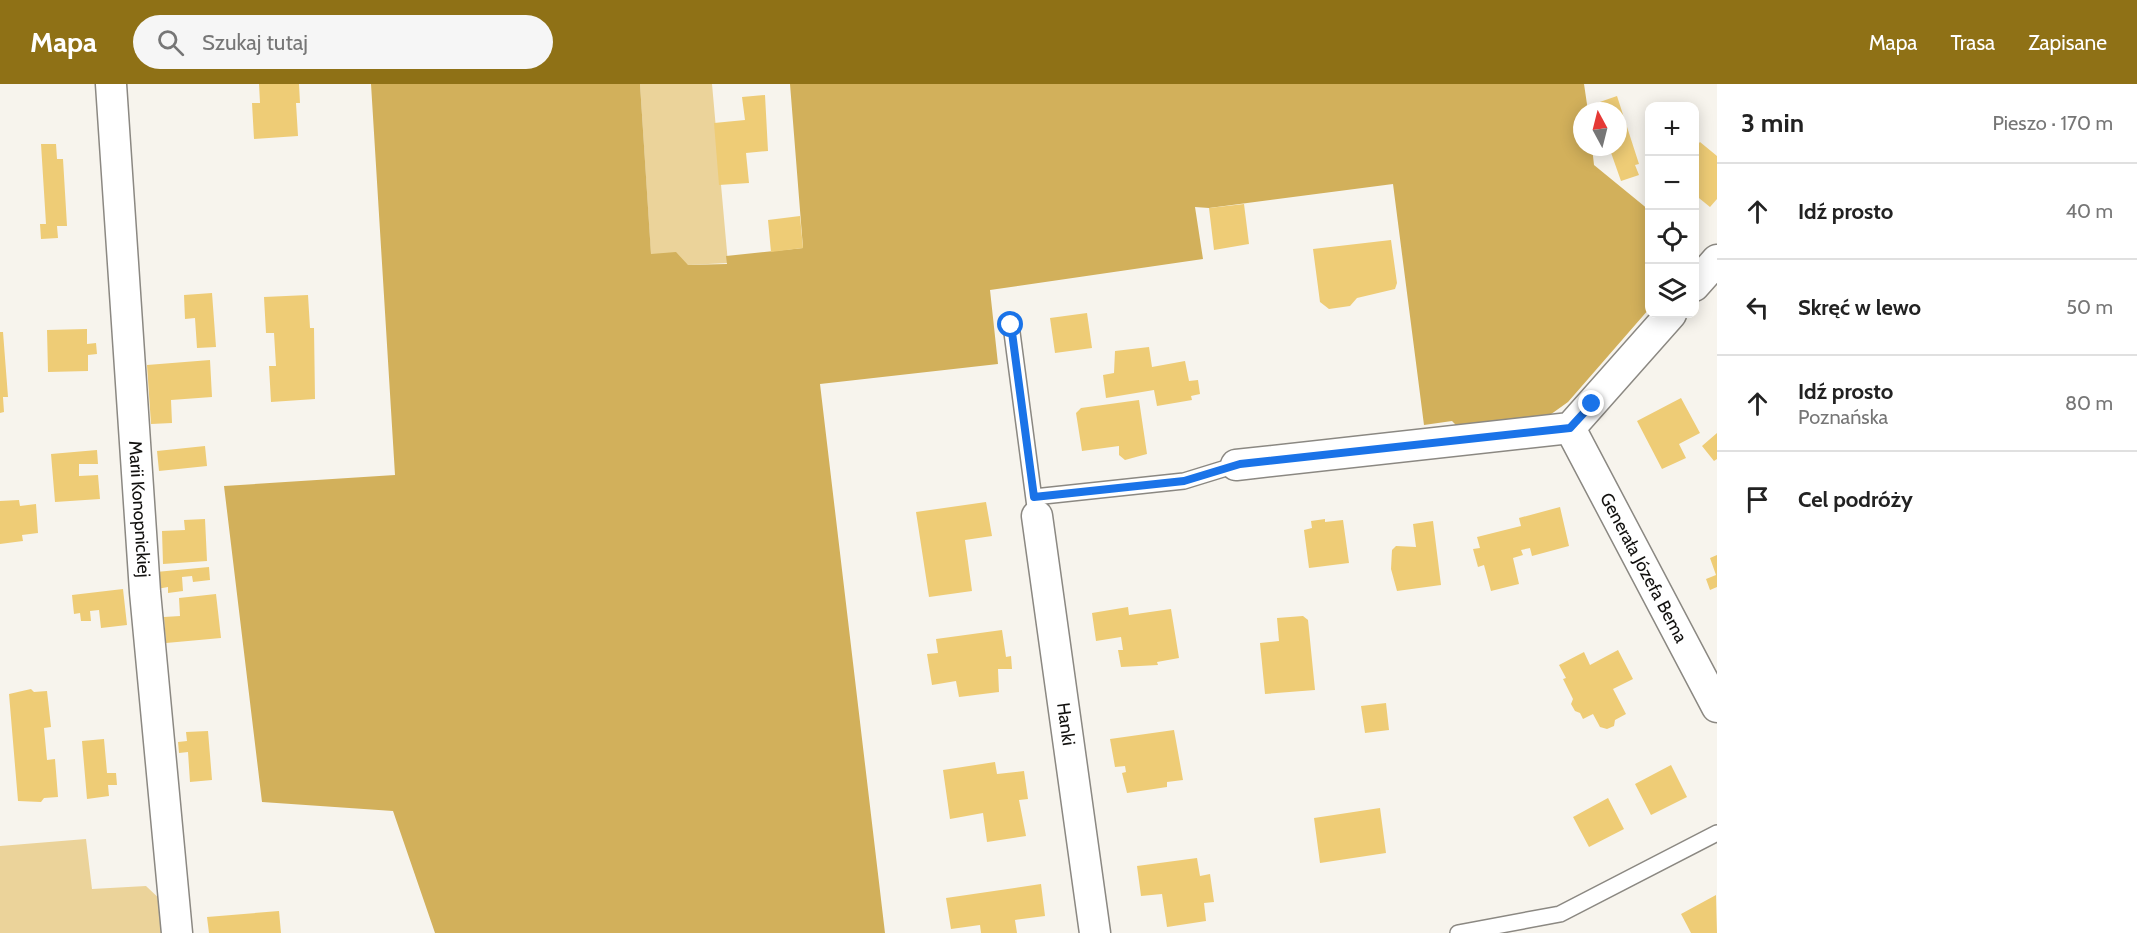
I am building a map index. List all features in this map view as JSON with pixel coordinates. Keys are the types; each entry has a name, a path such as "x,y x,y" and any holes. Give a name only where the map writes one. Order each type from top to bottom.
{"street":[{"name":"Marii Konopnickiej","path":"111,84 145,592 177,933"},
{"path":"1699,281 1717,260"},
{"path":"1236,465 1570,428 1667,318"},
{"name":"Generała Józefa Bema","path":"1570,428 1717,707"},
{"name":"Hanki","path":"1035,507 1095,933"}],"lane":[{"path":"1011,325 1035,507 1184,481 1236,465"},
{"path":"1458,933 1560,914 1717,833"}],"shaded area":[{"path":"371,84 640,84 651,254 676,252 688,265 727,264 726,256 803,248 790,84 1584,84 1587,102 1573,102 1573,156 1593,156 1594,165 1645,207 1645,314 1568,402 1547,417 1457,426 1452,421 1424,425 1393,184 1209,208 1195,207 1203,259 990,290 998,364 820,384 885,933 435,933 393,811 262,802 224,486 395,475"},
{"path":"640,84 712,84 728,263 688,265 651,255"},
{"path":"86,839 92,889 146,886 163,902 167,933 0,933 0,846"}],"building":[{"path":"259,84 299,84 300,103 296,103 298,136 254,139 252,103 260,103"},
{"path":"765,95 768,151 746,153 749,183 719,185 714,123 745,120 742,97"},
{"path":"1617,96 1619,102 1600,102"},
{"path":"1627,127 1639,164 1635,165 1639,175 1621,181 1612,156 1627,156"},
{"path":"1699,143 1717,156 1717,199 1710,207 1699,198"},
{"path":"41,144 56,144 57,159 63,159 67,226 57,226 58,238 41,239 40,224 46,224"},
{"path":"1244,204 1249,244 1214,250 1209,208"},
{"path":"800,216 803,248 771,252 768,220"},
{"path":"1391,240 1397,283 1395,289 1357,298 1350,306 1329,309 1320,302 1313,249"},
{"path":"212,293 216,347 197,348 195,318 185,319 184,295"},
{"path":"308,295 310,328 314,328 315,399 271,402 269,366 276,366 274,333 266,333 264,297"},
{"path":"1087,313 1092,348 1055,353 1050,318"},
{"path":"87,329 87,344 96,343 97,354 88,355 88,371 48,372 47,330"},
{"path":"0,332 3,332 8,397 3,397 4,412 0,413"},
{"path":"1149,347 1152,367 1185,361 1189,381 1198,380 1200,394 1191,396 1192,400 1157,406 1154,390 1106,398 1103,375 1114,373 1115,351"},
{"path":"210,360 212,397 171,400 172,423 151,424 147,365"},
{"path":"1681,398 1700,433 1679,444 1686,458 1662,469 1637,421"},
{"path":"1139,400 1147,454 1125,460 1119,455 1119,446 1082,451 1076,413 1081,408"},
{"path":"1717,433 1717,459 1714,461 1702,446"},
{"path":"205,446 207,466 159,471 157,451"},
{"path":"97,450 98,464 79,464 79,476 98,475 100,499 55,502 51,454"},
{"path":"19,500 20,506 36,504 38,533 22,535 23,541 0,544 0,501"},
{"path":"986,502 992,536 965,540 972,591 929,597 916,512"},
{"path":"1560,507 1569,546 1532,556 1530,548 1521,550 1523,555 1513,558 1519,584 1491,591 1484,565 1478,567 1473,549 1480,548 1477,537 1521,526 1519,518"},
{"path":"205,519 207,561 163,564 162,531 185,530 184,520"},
{"path":"1325,519 1325,522 1343,520 1349,563 1309,568 1304,530 1312,528 1311,521"},
{"path":"1433,521 1441,585 1397,591 1391,569 1392,550 1396,546 1416,547 1413,524"},
{"path":"1717,555 1717,587 1710,590 1706,579 1716,575 1710,558"},
{"path":"209,567 210,580 193,582 192,576 182,577 183,591 168,593 168,587 157,589 156,572"},
{"path":"123,589 127,625 101,628 99,610 90,611 91,621 81,621 80,613 74,614 72,595"},
{"path":"216,594 221,638 166,643 164,617 180,616 179,598"},
{"path":"1128,607 1129,615 1171,609 1179,658 1157,662 1158,665 1121,667 1118,650 1123,650 1121,637 1096,641 1092,613"},
{"path":"1303,616 1308,620 1315,690 1265,694 1260,643 1279,641 1277,618"},
{"path":"1002,630 1006,657 1011,656 1012,669 998,669 999,692 959,697 956,681 932,685 927,654 938,653 936,639"},
{"path":"1618,650 1633,679 1613,689 1626,714 1615,720 1614,726 1607,729 1600,727 1593,714 1583,719 1580,713 1575,711 1571,704 1573,699 1563,679 1566,678 1559,665 1584,652 1590,665"},
{"path":"31,689 34,692 47,691 51,727 44,728 47,760 55,759 58,797 44,798 41,802 18,801 9,694"},
{"path":"1386,703 1389,730 1365,733 1361,706"},
{"path":"1174,730 1183,780 1167,782 1167,787 1127,793 1122,773 1126,772 1125,766 1115,767 1110,739"},
{"path":"208,731 212,780 190,782 188,752 179,753 178,742 187,741 186,732"},
{"path":"104,739 107,773 116,773 117,785 108,785 109,796 87,799 82,741"},
{"path":"995,762 997,774 1024,771 1028,799 1019,800 1026,836 987,842 983,813 950,819 943,770"},
{"path":"1671,765 1687,797 1651,815 1635,784"},
{"path":"1608,798 1624,829 1589,847 1573,817"},
{"path":"1380,808 1386,853 1320,863 1314,818"},
{"path":"1197,858 1200,876 1210,874 1214,902 1204,903 1206,921 1167,927 1162,894 1141,896 1137,866"},
{"path":"1041,884 1045,916 1015,920 1017,933 981,933 980,925 951,929 946,898"},
{"path":"1716,895 1717,933 1691,933 1681,914"},
{"path":"279,911 281,933 209,933 207,917"}],"route":[{"path":"1011,325 1034,497 1184,481 1240,464 1570,428 1592,404"}]}
